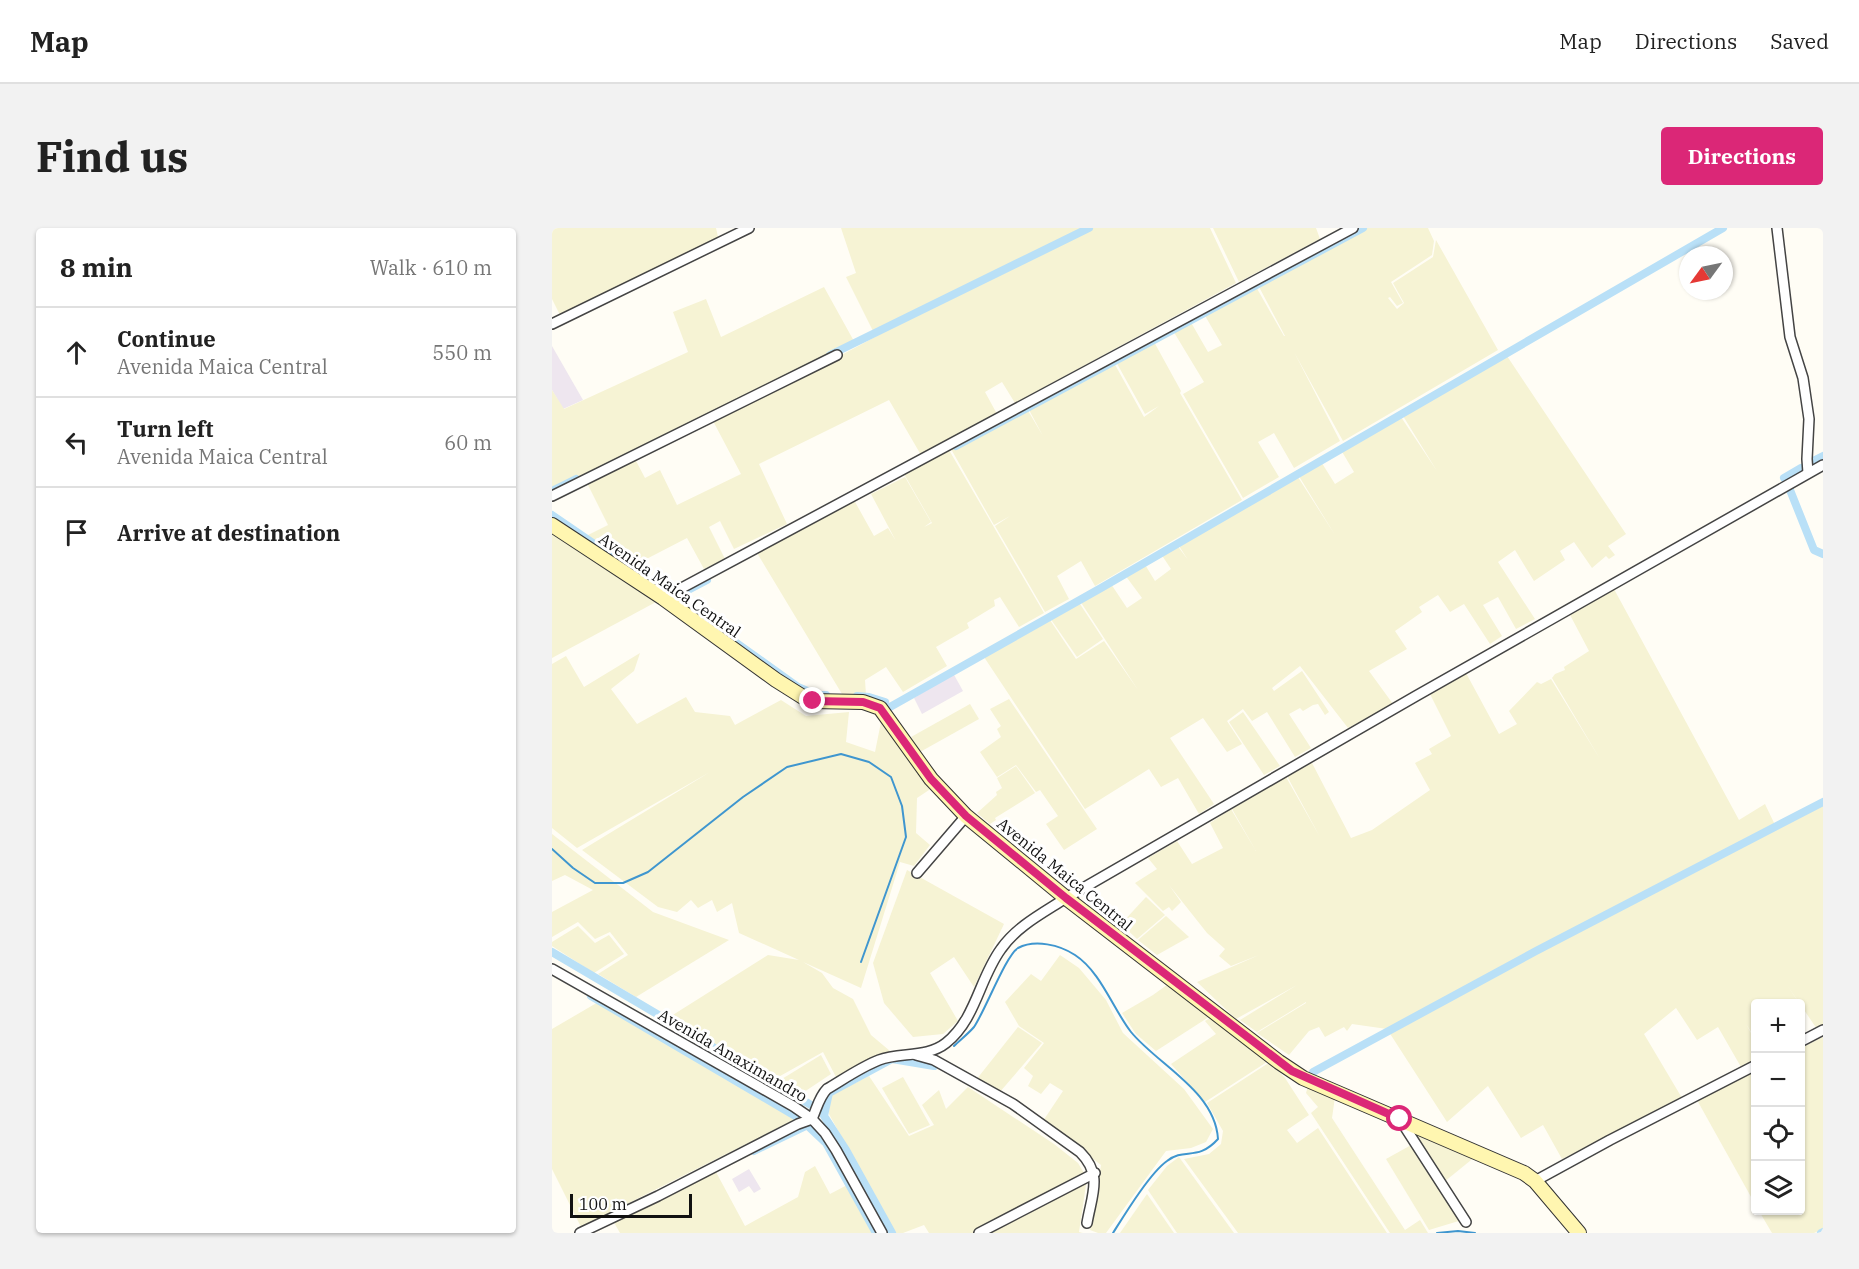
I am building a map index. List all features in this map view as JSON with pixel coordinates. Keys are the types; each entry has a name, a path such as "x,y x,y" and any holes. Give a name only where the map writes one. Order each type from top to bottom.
{"street":[{"path":"552,324 749,228"},
{"path":"663,598 1353,228"},
{"path":"1777,228 1791,337 1803,378 1809,419 1808,473"},
{"path":"552,496 837,355"},
{"path":"580,1233 812,1119 820,1095 879,1060 934,1050 954,1035 965,1022 1002,948 1017,931 1066,898 1406,701 1823,465"},
{"name":"Avenida Maica Central","path":"552,525 663,598 803,697 813,701 863,702 880,708 931,779 966,816 1066,898 1292,1071 1512,1167 1535,1181 1580,1233"},
{"path":"916,873 966,816"},
{"name":"Avenida Anaximandro","path":"552,969 812,1119 836,1150 882,1233"},
{"path":"1805,1039 1823,1030"},
{"path":"913,1053 934,1060 1023,1111 1080,1152 1088,1160 1095,1173 1087,1223"},
{"path":"1535,1181 1751,1067"},
{"path":"1400,1119 1466,1222"},
{"path":"979,1233 1095,1173"}],"shaded area":[{"path":"552,228 716,228 718,237 560,315 552,299"},
{"path":"841,228 1210,228 1236,283 1015,403 1002,382 985,392 997,414 921,455 889,400 759,464 787,524 734,549 720,521 709,527 725,559 704,569 687,538 629,568 584,537 608,525 587,483 635,459 645,478 660,470 677,505 741,474 713,421 799,378 936,304 935,302 874,333 846,277 856,273"},
{"path":"1213,228 1316,228 1320,239 1239,282"},
{"path":"1364,228 1428,228 1434,241 1432,255 1391,282 1403,303 1397,306 1390,297 1388,298 1397,309 1404,303 1393,283 1433,257 1436,240 1498,350 1343,441 1294,352 1340,441 1294,468 1274,433 1258,442 1279,477 1243,498 1183,394 1204,382 1172,329 1189,319 1208,352 1222,345 1204,314 1255,285 1285,336 1258,285"},
{"path":"824,287 855,343 552,492 552,390 564,409 688,352 673,312 706,299 721,337"},
{"path":"1153,340 1180,393 1242,500 1095,586 1081,561 1057,576 1069,599 1045,612 995,526 1010,516 994,525 951,449 1027,409 1043,436 1028,408 1113,361 1144,417 1159,406 1145,414 1115,360"},
{"path":"552,346 583,400 563,409 552,390"},
{"path":"1505,353 1626,534 1608,546 1615,555 1609,559 1606,556 1592,568 1574,542 1560,551 1565,560 1534,581 1515,550 1498,562 1535,619 1516,629 1498,597 1483,605 1502,636 1490,644 1464,604 1450,612 1438,595 1419,607 1422,612 1395,631 1407,649 1369,671 1393,704 1348,728 1300,666 1272,688 1274,691 1302,671 1329,712 1325,715 1318,704 1303,711 1300,708 1289,714 1311,748 1295,757 1267,712 1252,721 1243,709 1227,721 1242,744 1227,752 1203,718 1170,738 1214,804 1199,814 1178,778 1161,787 1149,769 1085,809 984,657 1050,620 1076,659 1104,641 1138,690 1080,601 1111,584 1127,608 1142,598 1125,575 1144,563 1155,581 1171,569 1161,554 1177,545 1188,560 1179,546 1210,528 1208,525 1296,474 1335,535 1297,473 1320,460 1335,484 1354,472 1341,450 1401,417 1437,471 1403,416"},
{"path":"949,450 1044,613 1019,627 1000,597 994,600 995,606 967,623 969,628 936,647 947,666 903,692 886,667 865,680 866,695 842,694 757,553 854,500 874,536 888,528 896,541 871,494 905,477 931,522 924,527 932,523 904,474"},
{"path":"552,531 656,602 552,658"},
{"path":"1614,589 1739,820 1765,804 1776,827 1823,802 1823,1026 1817,1029 1805,1011 1805,999 1797,999 1787,985 1796,999 1751,999 1751,1032 1746,1024 1751,1033 1751,1063 1741,1067 1718,1027 1697,1040 1676,1008 1644,1034 1682,1098 1602,1140 1599,1137 1601,1140 1562,1159 1543,1125 1521,1138 1488,1086 1447,1122 1387,1029 1352,1024 1347,1031 1344,1027 1325,1037 1319,1027 1309,1031 1289,1055 1257,1033 1306,1002 1257,1032 1240,1020 1297,985 1236,1019 1197,982 1259,955 1231,966 1219,956 1225,949 1207,933 1169,885 1181,902 1172,911 1169,907 1163,911 1135,883 1157,869 1148,858 1177,841 1192,864 1223,848 1210,823 1231,809 1256,851 1232,809 1286,777 1320,837 1287,776 1312,763 1351,838 1372,830 1430,790 1415,763 1432,754 1429,749 1451,736 1430,694 1466,673 1499,734 1517,724 1509,711 1537,682 1541,684 1551,679 1600,759 1552,678 1555,674 1565,670 1564,667 1589,651 1569,613"},
{"path":"1078,601 1103,639 1077,657 1050,618"},
{"path":"640,653 634,671 611,689 637,724 686,697 695,712 730,716 735,725 781,700 806,716 849,712 846,742 875,752 881,722 932,788 917,798 916,833 930,845 914,866 900,862 861,988 803,962 822,973 833,988 853,999 871,1035 890,1051 837,1079 823,1052 773,1080 668,1018 768,955 799,960 739,933 732,903 717,912 712,900 698,908 691,900 677,912 658,907 582,850 710,772 577,848 552,828 552,664 566,656 584,687"},
{"path":"953,673 963,691 922,714 914,698"},
{"path":"1009,699 1097,829 1064,850 1046,824 1058,816 1040,790 1036,792 1016,765 997,777 980,752 1001,737 997,729 1001,726 990,709"},
{"path":"970,704 979,719 920,752 911,737"},
{"path":"1243,712 1280,766 1264,775 1229,722"},
{"path":"1016,766 1035,793 995,818 996,820 990,824 977,813 1002,788 997,778"},
{"path":"552,834 653,912 729,940 636,997 598,974 628,955 610,932 595,939 578,922 552,937 552,912 593,890 565,875 552,881"},
{"path":"907,870 1004,924 974,987 954,957 930,973 958,1021 943,1034 913,1037 884,1003 873,963"},
{"path":"1146,897 1165,915 1137,939 1121,924"},
{"path":"1166,916 1189,937 1157,955 1138,940"},
{"path":"578,926 595,943 609,935 624,954 594,973 552,946 552,942"},
{"path":"1060,955 1079,968 1106,1000 1123,1033 1184,1089 1213,1129 1206,1142 1191,1148 1166,1151 1106,1233 1090,1230 1101,1165 1043,1121 1063,1091 1050,1083 1041,1094 1028,1086 1033,1076 1024,1068 1044,1043 1019,1026 1005,1002 1031,974 1041,981"},
{"path":"1171,982 1212,1015 1156,1051 1136,1034 1122,1013"},
{"path":"600,1001 800,1117 581,1227 552,1169 552,1029"},
{"path":"1215,1015 1270,1060 1205,1102 1171,1064 1216,1034 1205,1021"},
{"path":"1018,1027 1042,1043 999,1093 976,1080"},
{"path":"1823,1037 1823,1229 1814,1233 1772,1233 1761,1215 1805,1215 1805,1046"},
{"path":"821,1055 831,1074 801,1094 777,1082"},
{"path":"1270,1062 1285,1078 1309,1115 1287,1130 1297,1143 1318,1128 1387,1233 1238,1233 1184,1159 1209,1154 1221,1144 1223,1131 1207,1103"},
{"path":"1751,1074 1751,1197 1697,1100 1740,1077 1741,1079"},
{"path":"869,1076 909,1136 934,1125 922,1105 939,1090 946,1109 968,1087 1054,1144 1078,1163 1087,1178 1079,1232 1083,1233 929,1233 924,1225 903,1233 894,1233 829,1114 830,1096"},
{"path":"903,1077 930,1125 909,1134 882,1088"},
{"path":"1308,1086 1335,1097 1332,1118 1405,1230 1420,1220 1428,1233 1390,1233 1311,1113 1318,1107 1306,1093"},
{"path":"1408,1127 1476,1156 1444,1182"},
{"path":"1413,1144 1462,1220 1429,1230 1386,1159"},
{"path":"1179,1157 1234,1233 1177,1233 1148,1190 1167,1166"},
{"path":"815,1166 830,1194 849,1184 876,1233 620,1233 612,1219 716,1172 745,1226 798,1197 805,1172"},
{"path":"749,1169 761,1189 754,1193 749,1186 739,1192 732,1179"},
{"path":"1147,1194 1174,1233 1120,1233"}],"waterway":[{"path":"830,355 1089,228"},
{"path":"956,446 1363,228"},
{"path":"890,707 1101,588 1723,228"},
{"path":"1813,461 1823,456"},
{"path":"1784,478 1801,468"},
{"path":"552,491 576,479"},
{"path":"1790,490 1814,550 1823,554"},
{"path":"552,515 641,576"},
{"path":"681,603 673,598 707,580"},
{"path":"696,614 798,687 817,695 826,695"},
{"path":"857,696 885,702"},
{"path":"552,849 573,868 595,883 623,883 648,872 743,797 787,767 841,754 869,762 891,777 902,806 906,837 861,962"},
{"path":"1313,1072 1536,951 1823,802"},
{"path":"954,1046 974,1027 1013,953 1025,945 1047,944 1069,951 1084,962 1099,981 1131,1032 1196,1093 1215,1122 1218,1139 1204,1150 1173,1157 1160,1167 1138,1194 1113,1233"},
{"path":"552,952 811,1105"},
{"path":"591,996 797,1117"},
{"path":"892,1233 846,1150 824,1116 829,1093 892,1059 934,1066"},
{"path":"807,1125 826,1143 876,1233"},
{"path":"754,1151 808,1125"},
{"path":"1437,1233 1458,1231 1475,1233"}],"route":[{"path":"813,701 863,702 880,708 931,779 966,816 1066,898 1292,1071 1303,1078 1400,1119"}]}
